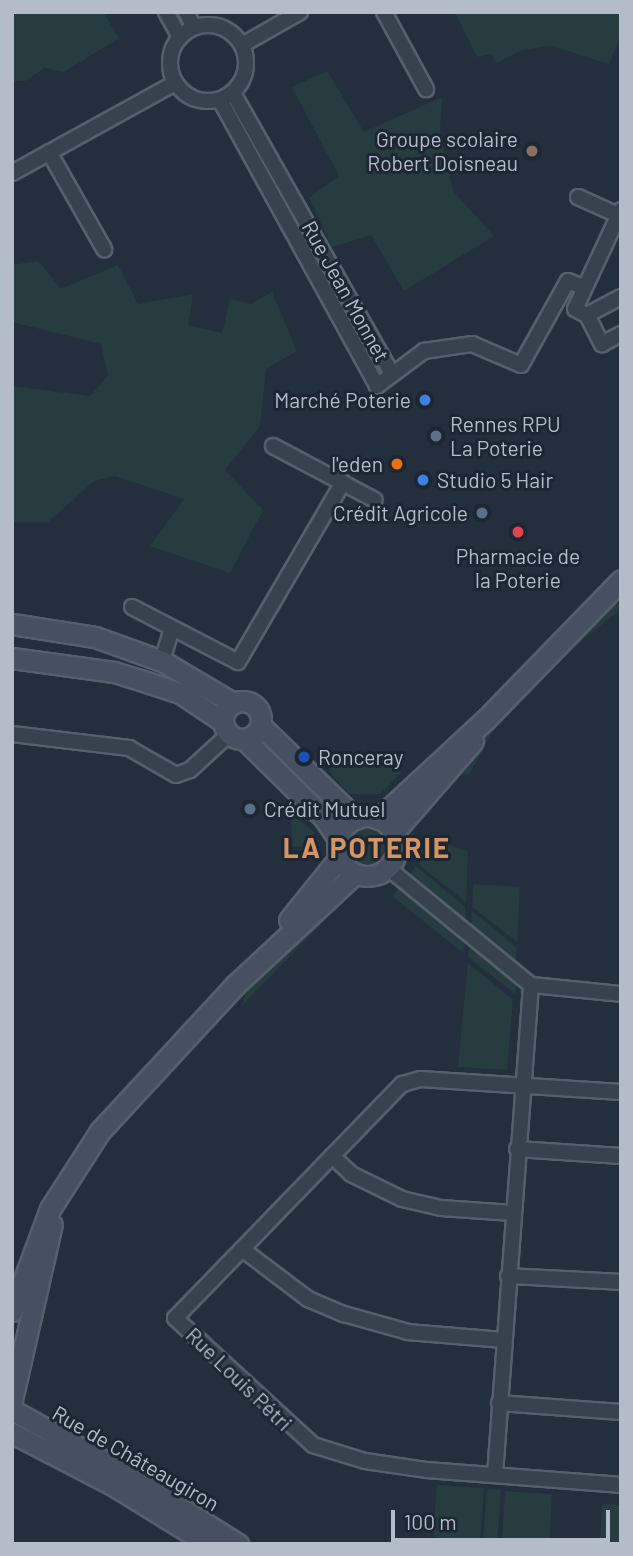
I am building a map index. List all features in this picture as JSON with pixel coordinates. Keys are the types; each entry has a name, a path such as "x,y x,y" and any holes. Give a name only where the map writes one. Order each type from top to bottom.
{"main road":[{"path":"12,624 95,637 162,660 233,703 253,705 261,726 356,819 378,819 485,720 621,580"},
{"path":"12,658 126,676 181,694 232,732 324,818 355,874"},
{"path":"232,732 233,703"},
{"path":"393,833 470,747 485,720"},
{"path":"232,732 261,726"},
{"path":"235,985 339,848 356,819"},
{"path":"355,874 369,876 388,868 396,854 393,833 378,819"},
{"path":"12,1311 34,1245 58,1196 108,1121 235,985 355,874"},
{"path":"12,1400 58,1196"},
{"name":"Rue de Châteaugiron","path":"12,1410 119,1469 238,1544"},
{"name":"Rue de Châteaugiron","path":"12,1433 111,1484 208,1544"}],"street":[{"path":"166,12 180,37"},
{"path":"186,12 194,27"},
{"path":"242,45 300,12"},
{"path":"384,12 426,89"},
{"path":"194,27 223,28 242,45 247,63 227,96 202,101 186,95 175,83 171,52 180,37 194,27"},
{"path":"12,173 175,83"},
{"name":"Rue Jean Monnet","path":"227,96 391,372 424,351 472,344 521,365 568,281 585,288"},
{"path":"49,152 104,249"},
{"path":"578,197 619,213 575,309 587,315 602,344 621,334"},
{"path":"587,315 621,297"},
{"path":"272,446 375,500"},
{"path":"132,607 238,662 343,482"},
{"path":"162,660 172,629"},
{"path":"12,734 92,740 130,748 176,775 190,770 232,732"},
{"path":"388,868 531,985 621,994"},
{"path":"495,1475 531,985"},
{"name":"Rue Louis Pétri","path":"621,1092 420,1079 402,1084 175,1318 295,1433 313,1445 365,1461 621,1485"},
{"path":"517,1149 621,1156"},
{"path":"332,1156 351,1174 402,1199 441,1208 513,1213"},
{"path":"242,1250 308,1298 344,1314 408,1332 503,1340"},
{"path":"508,1276 621,1282"},
{"path":"499,1403 621,1412"}],"green space":[{"path":"12,12 103,12 119,38 64,72 44,68 25,81 12,81"},
{"path":"455,12 621,12 621,35 609,64 552,46 521,50 497,63 491,54 477,57"},
{"path":"327,71 364,132 442,97 440,134 453,191 494,236 404,291 371,235 332,247 309,198 339,176 292,87"},
{"path":"38,261 61,289 118,265 138,304 193,294 188,325 222,333 230,299 251,304 272,292 297,351 266,369 260,426 225,470 263,510 230,573 150,546 184,499 115,476 94,481 48,522 12,522 12,386 90,396 108,376 101,344 12,322 12,265"},
{"path":"615,600 621,609 565,654 493,730 469,775 461,774 419,818 481,739"},
{"path":"395,757 401,773 380,794 349,794 329,771 335,760 339,765 358,767"},
{"path":"290,813 313,831 313,846 293,847"},
{"path":"367,825 383,831 389,847 383,863 367,869 351,863 345,847 351,831"},
{"path":"430,837 468,852 466,902 419,865 422,846"},
{"path":"416,866 465,907 465,920 409,875"},
{"path":"473,884 520,887 517,942 472,907"},
{"path":"399,888 465,940 463,953 392,896"},
{"path":"340,898 343,901 242,1006 247,990"},
{"path":"472,911 517,948 516,961 471,925"},
{"path":"470,945 517,981 515,994 468,957"},
{"path":"468,963 513,1000 507,1070 458,1067"},
{"path":"437,1485 484,1488 480,1541 433,1537"},
{"path":"487,1489 501,1490 497,1542 483,1541"},
{"path":"505,1491 552,1494 549,1544 502,1542"},
{"path":"602,1504 621,1505 621,1544 600,1544"}],"place":[{"name":"Groupe scolaire Robert Doisneau","path":"532,151"},
{"name":"Marché Poterie","path":"425,400"},
{"name":"Rennes RPU La Poterie","path":"436,436"},
{"name":"l'eden","path":"397,464"},
{"name":"Studio 5 Hair","path":"423,480"},
{"name":"Crédit Agricole","path":"482,513"},
{"name":"Pharmacie de la Poterie","path":"518,532"},
{"name":"Ronceray","path":"304,757"},
{"name":"Crédit Mutuel","path":"250,809"}],"district":[{"name":"LA POTERIE","path":"367,847"}]}
